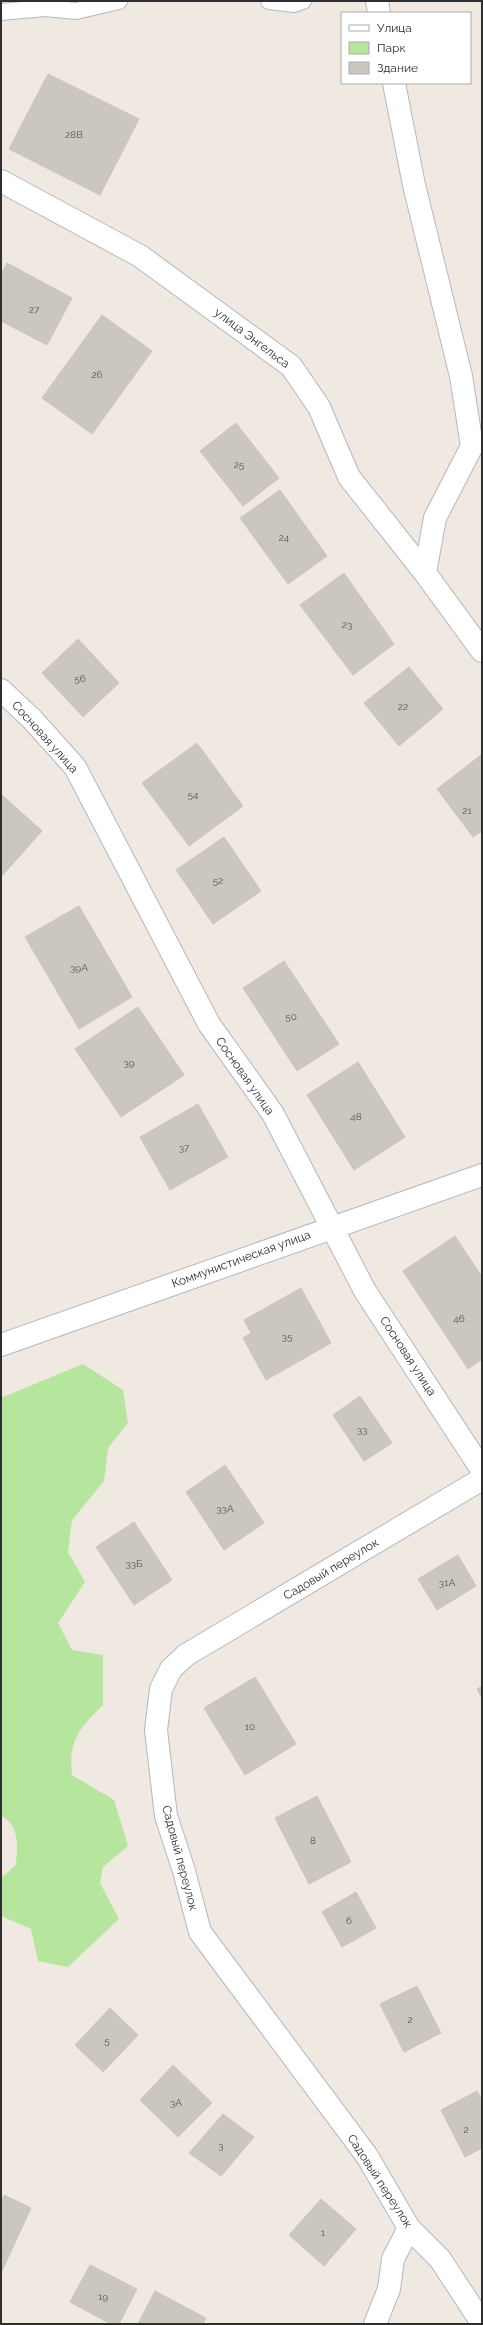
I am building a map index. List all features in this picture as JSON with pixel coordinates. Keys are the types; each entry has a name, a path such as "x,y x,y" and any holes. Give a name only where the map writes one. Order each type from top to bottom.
{"street":[{"path":"377,1 379,12"},
{"path":"394,84 414,185 477,447 435,518 425,573"},
{"name":"улица Энгельса","path":"1,181 140,256 291,366 319,407 349,477 425,573 482,651"},
{"name":"Сосновая улица","path":"1,690 32,719 75,767 209,1024 273,1114 330,1228 365,1292 482,1470"},
{"name":"Коммунистическая улица","path":"1,1345 482,1175"},
{"name":"Садовый переулок","path":"482,1479 186,1655 171,1669 161,1689 156,1730 166,1816 184,1871 200,1932 367,2156 409,2228 440,2259 482,2323"},
{"path":"376,2324 389,2289 393,2259 409,2228"}],"lane":[{"path":"1,12 45,8 76,11 119,1"},
{"path":"269,1 294,4 303,1"}],"green space":[{"path":"83,1364 123,1390 128,1423 108,1448 104,1481 72,1520 68,1552 85,1582 58,1623 72,1650 103,1655 103,1705 82,1728 77,1736 72,1753 72,1775 114,1800 128,1846 103,1867 100,1883 119,1919 68,1967 38,1961 31,1929 1,1916 1,1878 16,1865 17,1844 15,1831 12,1825 1,1816 1,1398"}],"building":[{"path":"48,74 139,119 100,195 9,149"},
{"path":"7,263 72,298 47,345 1,321 1,274"},
{"path":"102,315 152,351 92,434 42,398"},
{"path":"236,423 279,478 243,506 200,451"},
{"path":"280,490 327,556 288,584 240,518"},
{"path":"344,573 394,644 353,675 300,605"},
{"path":"78,639 119,683 83,717 42,673"},
{"path":"409,667 443,709 399,746 364,703"},
{"path":"197,743 243,806 189,846 142,783"},
{"path":"481,755 482,831 473,837 437,789"},
{"path":"1,794 42,831 1,877"},
{"path":"224,837 261,891 213,924 176,870"},
{"path":"79,906 132,997 79,1029 25,937"},
{"path":"284,961 339,1044 297,1071 243,988"},
{"path":"138,1007 184,1075 121,1117 75,1049"},
{"path":"358,1062 405,1137 354,1170 307,1095"},
{"path":"198,1104 228,1157 170,1190 140,1137"},
{"path":"455,1236 482,1277 482,1359 468,1369 403,1271"},
{"path":"301,1288 331,1343 266,1380 243,1338 251,1333 244,1320"},
{"path":"360,1396 392,1443 364,1461 333,1415"},
{"path":"225,1465 264,1523 224,1550 186,1492"},
{"path":"134,1522 172,1580 134,1605 96,1547"},
{"path":"458,1555 476,1586 437,1610 418,1579"},
{"path":"255,1677 296,1744 245,1775 204,1708"},
{"path":"482,1686 482,1698 477,1689"},
{"path":"317,1796 351,1862 309,1884 275,1818"},
{"path":"356,1892 376,1928 342,1947 322,1912"},
{"path":"417,1986 441,2033 404,2052 380,2004"},
{"path":"110,2008 138,2035 103,2072 75,2045"},
{"path":"173,2065 212,2103 178,2137 140,2100"},
{"path":"477,2091 482,2100 482,2148 465,2157 441,2110"},
{"path":"223,2114 254,2137 221,2176 189,2153"},
{"path":"4,2195 31,2208 2,2271 1,2203"},
{"path":"321,2199 356,2229 324,2266 289,2235"},
{"path":"90,2265 137,2289 119,2324 111,2324 70,2302"},
{"path":"155,2291 206,2318 203,2324 138,2324"}]}
